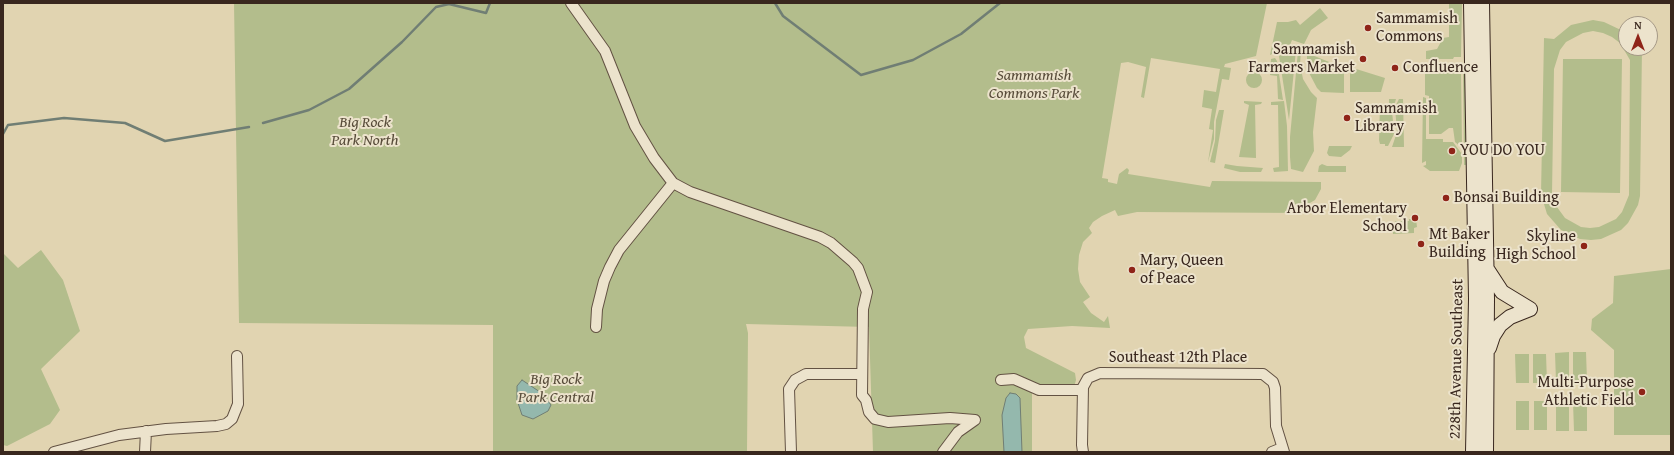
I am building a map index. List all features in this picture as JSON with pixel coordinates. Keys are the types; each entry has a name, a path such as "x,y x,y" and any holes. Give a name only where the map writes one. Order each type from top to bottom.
{"main road":[{"name":"228th Avenue Southeast","path":"1471,3 1476,298 1473,452"},
{"name":"228th Avenue Southeast","path":"1483,3 1486,269 1486,452"},
{"path":"1486,269 1502,292 1530,308 1510,317 1500,325 1493,336 1486,357"}],"street":[{"path":"571,3 605,51 637,130 654,158 673,183 690,192 820,237 831,243 858,268 867,292 863,309 862,395 866,400 869,412 875,419 888,422 950,418 975,420 958,432 943,452"},
{"path":"596,327 597,309 604,281 619,250 673,183"},
{"path":"54,452 112,436 146,431 217,426 226,424 232,419 238,404 237,356"},
{"name":"Southeast 12th Place","path":"1082,390 1088,378 1100,373 1257,373 1268,377 1275,388 1276,426 1283,450"},
{"path":"791,452 789,389 795,380 806,374 862,374"},
{"path":"1001,380 1014,379 1039,390 1082,390 1083,452"},
{"path":"145,452 146,431"},
{"path":"1272,452 1283,450"}],"green space":[{"path":"234,3 1267,3 1256,56 1225,64 1224,67 1231,68 1229,80 1222,79 1214,122 1214,139 1208,162 1213,130 1209,129 1212,109 1202,107 1204,90 1216,92 1220,69 1151,58 1144,98 1141,97 1146,67 1128,62 1121,63 1102,178 1108,179 1108,182 1117,184 1119,174 1127,168 1129,170 1128,174 1210,187 1212,181 1321,182 1321,189 1315,200 1303,207 1301,213 1137,212 1118,216 1115,210 1093,222 1089,228 1092,233 1083,242 1079,255 1078,269 1080,282 1090,297 1083,302 1091,313 1104,322 1108,316 1110,328 1072,326 1028,329 1024,337 1026,348 1075,373 1076,380 1074,387 1040,387 1020,375 1032,393 1032,452 873,452 869,327 746,324 748,333 747,452 493,452 493,325 239,323"},
{"path":"1449,3 1462,3 1461,57 1454,57 1453,59 1426,59 1426,51 1437,49 1443,38 1449,37"},
{"path":"1320,8 1328,18 1311,30 1304,44 1292,40 1290,45 1270,55 1277,22 1296,20 1300,25"},
{"path":"1593,20 1604,22 1618,29 1618,42 1603,33 1593,31 1583,33 1566,42 1560,50 1554,69 1552,194 1554,203 1565,218 1581,227 1599,227 1616,219 1622,212 1629,195 1630,60 1628,56 1642,56 1640,196 1638,205 1628,223 1621,230 1601,239 1580,239 1561,230 1547,214 1541,194 1544,38 1554,39 1571,25"},
{"path":"1293,48 1296,50 1289,120 1279,56"},
{"path":"1298,51 1301,51 1300,64 1303,79 1311,92 1317,98 1313,132 1314,151 1303,172 1291,169 1290,157 1290,137"},
{"path":"1307,53 1339,66 1344,70 1344,93 1321,92 1317,88 1307,69"},
{"path":"1275,58 1277,61 1283,100 1278,99 1277,76 1270,75 1271,59"},
{"path":"1563,59 1622,59 1620,193 1561,192"},
{"path":"1353,68 1385,78 1381,92 1350,92 1350,70"},
{"path":"1425,69 1461,70 1462,148 1455,142 1453,128 1449,128 1441,134 1429,134 1429,96 1425,95"},
{"path":"1463,69 1467,69 1466,165 1464,165"},
{"path":"1254,72 1260,74 1262,80 1260,86 1254,88 1248,86 1246,80 1248,74"},
{"path":"1423,97 1426,98 1426,139 1443,139 1443,142 1453,142 1462,154 1462,163 1459,171 1430,171 1423,166 1426,165 1426,161 1422,163"},
{"path":"1389,99 1396,99 1392,112 1393,121 1389,122 1388,125 1390,129 1395,129 1395,132 1388,146 1385,146 1385,144 1380,144 1379,140 1380,105 1389,105"},
{"path":"1399,99 1403,99 1404,147 1392,147 1397,132 1395,107"},
{"path":"1244,101 1262,102 1261,104 1255,105 1256,158 1239,157 1249,105 1244,103"},
{"path":"1284,101 1287,126 1288,171 1274,172 1273,168 1279,167 1278,105 1271,105 1271,102"},
{"path":"1219,110 1224,110 1215,163 1210,162 1215,141 1216,120"},
{"path":"1329,146 1352,146 1350,150 1341,157 1329,156 1327,153"},
{"path":"1225,164 1263,168 1261,172 1240,172 1224,168"},
{"path":"1322,164 1327,166 1346,166 1346,172 1318,172 1319,166"},
{"path":"1409,219 1416,219 1417,227 1414,228 1414,233 1393,234 1392,225 1395,225 1395,221 1409,221"},
{"path":"41,250 63,280 80,331 41,369 60,410 50,424 7,446 3,445 3,253 18,268"},
{"name":"Multi-Purpose Athletic Field","path":"1671,269 1671,435 1614,435 1614,350 1591,330 1592,319 1613,303 1614,276"},
{"path":"1569,352 1569,381 1556,381 1555,353"},
{"path":"1573,352 1586,352 1587,381 1573,381"},
{"path":"1515,354 1529,354 1529,383 1516,383"},
{"path":"1533,354 1546,354 1547,383 1533,383"},
{"path":"1516,401 1529,401 1529,430 1516,430"},
{"path":"1534,401 1547,401 1547,430 1534,430"},
{"path":"1556,402 1569,402 1569,431 1556,431"},
{"path":"1573,402 1587,402 1587,431 1574,431"}],"water":[{"path":"522,380 543,394 551,405 548,411 533,419 522,415 517,400 517,386"},
{"path":"1010,393 1016,394 1020,398 1022,452 1004,452 1002,415 1006,398"}],"waterway":[{"path":"263,123 309,110 349,89 402,42 436,7 449,4 486,13 490,3"},
{"path":"775,3 783,16 861,75 913,60 961,34 1000,3"},
{"path":"3,134 8,125 64,118 125,123 165,141 249,127"}],"place":[{"name":"Sammamish Commons","path":"1368,28"},
{"name":"Sammamish Farmers Market","path":"1363,59"},
{"name":"Confluence","path":"1395,68"},
{"name":"Sammamish Library","path":"1347,118"},
{"name":"YOU DO YOU","path":"1452,151"},
{"name":"Bonsai Building","path":"1446,198"},
{"name":"Arbor Elementary School","path":"1415,218"},
{"name":"Mt Baker Building","path":"1421,244"},
{"name":"Skyline High School","path":"1584,246"},
{"name":"Mary, Queen of Peace","path":"1132,270"},
{"name":"Multi-Purpose Athletic Field","path":"1642,392"}],"park label":[{"name":"Sammamish Commons Park","path":"1034,85"},
{"name":"Big Rock Park North","path":"365,132"},
{"name":"Big Rock Park Central","path":"556,389"}]}
